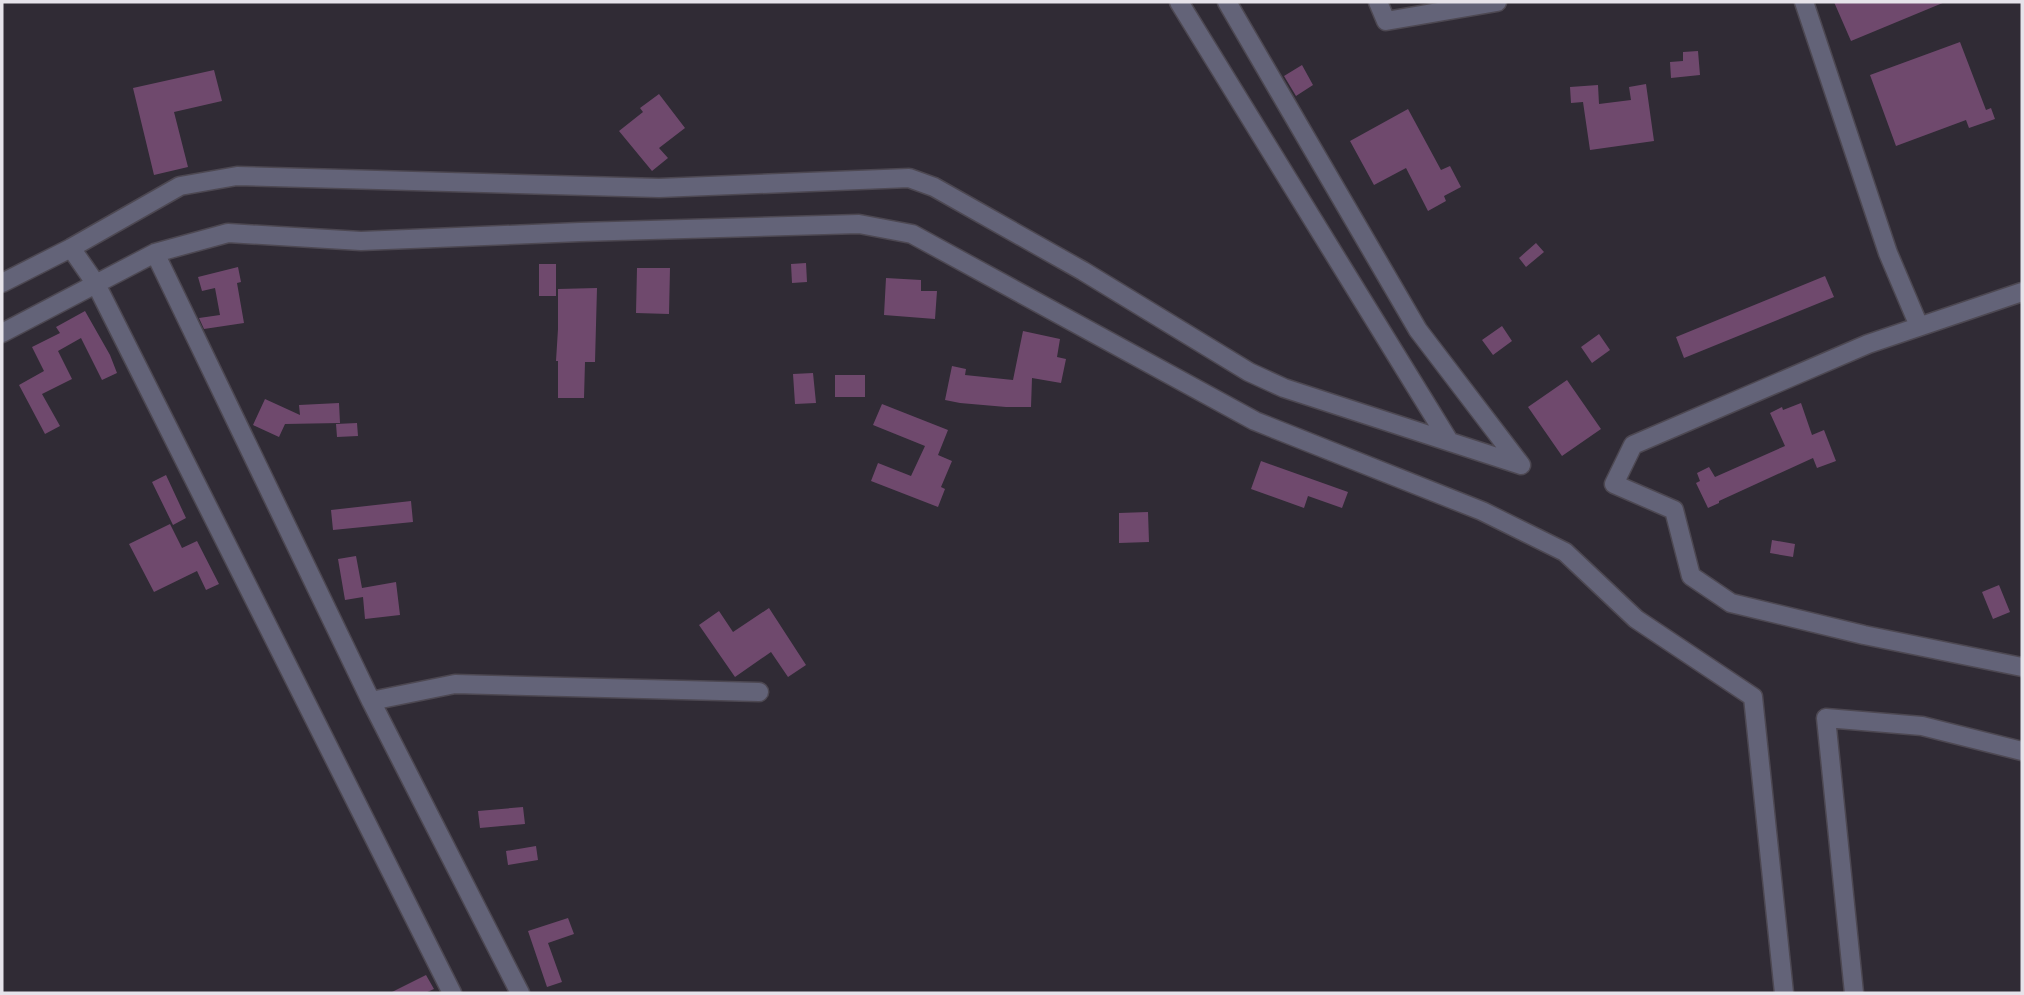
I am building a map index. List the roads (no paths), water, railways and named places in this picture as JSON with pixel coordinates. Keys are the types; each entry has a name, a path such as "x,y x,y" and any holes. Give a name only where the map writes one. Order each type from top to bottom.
{"street":[{"path":"1179,2 1449,441"},
{"path":"2,283 71,248 180,186 237,176 659,188 909,178 934,187 1083,271 1249,372 1284,388 1521,465 1418,330 1227,2"},
{"path":"1378,2 1386,21 1497,2"},
{"path":"1804,2 1888,253 1919,326"},
{"path":"2,333 155,253 228,233 361,241 859,224 912,234 1255,421 1482,511 1565,552 1636,619 1753,697 1784,993"},
{"path":"71,248 96,284 452,993"},
{"path":"155,253 371,701 520,993"},
{"path":"2022,292 1868,344 1633,445 1614,484 1674,510 1691,576 1731,603 1864,635 2022,667"},
{"path":"371,701 454,684 759,692"},
{"path":"1854,993 1826,718 1922,726 2022,751"}]}
